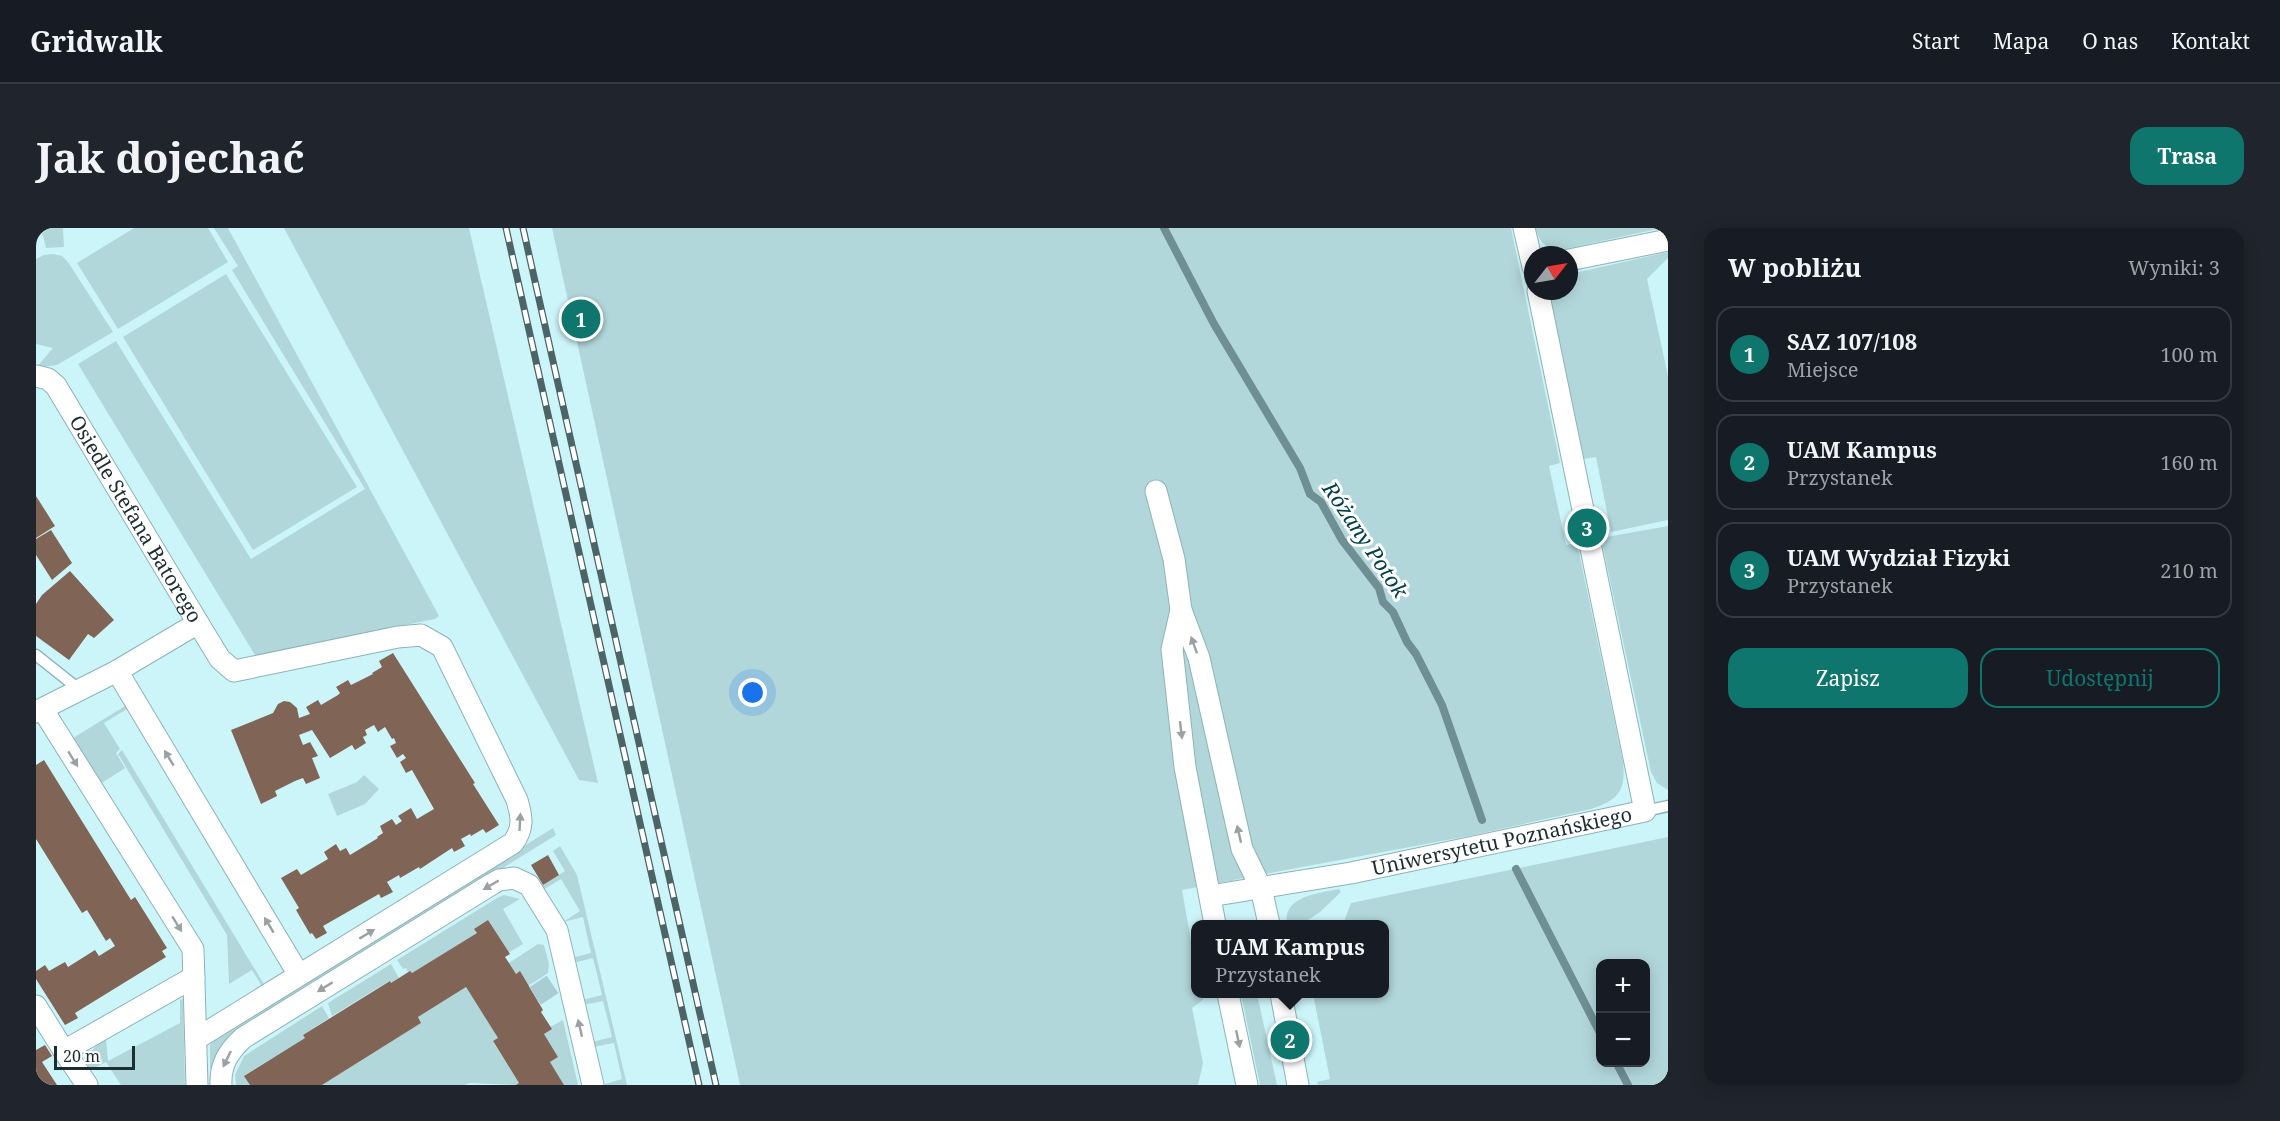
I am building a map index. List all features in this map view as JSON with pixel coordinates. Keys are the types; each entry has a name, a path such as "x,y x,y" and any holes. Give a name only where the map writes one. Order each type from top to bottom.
{"street":[{"path":"1524,228 1528,246"},
{"path":"1578,259 1668,240"},
{"name":"Uniwersytetu Poznańskiego","path":"1210,896 1351,873 1645,811 1540,300"},
{"name":"Osiedle Stefana Batorego","path":"36,376 48,379 56,386 198,623 117,671 39,711 193,949 197,1085"},
{"path":"1156,491 1174,559 1181,610 1199,658 1242,849 1262,888 1268,920"},
{"path":"1181,610 1172,649 1185,767 1214,920"},
{"path":"196,1039 513,843 520,833 522,817 517,800 442,647 421,635 398,637 234,671 220,659 198,623"},
{"path":"117,671 299,975"},
{"path":"221,1085 220,1075 224,1060 243,1038 499,880 514,878 529,885 557,930 593,1085"},
{"path":"64,1051 194,976"},
{"path":"1229,998 1247,1085"},
{"path":"1282,998 1298,1085"},
{"path":"36,1006 87,1085"}],"lane":[{"path":"36,655 80,690"},
{"path":"1645,811 1668,806"}],"shaded area":[{"path":"41,228 63,228 64,247 46,248"},
{"path":"134,228 208,228 228,262 118,329 77,263"},
{"path":"214,228 228,228 439,616 435,619 255,655 78,364 116,341 251,559 365,489 232,270 238,266"},
{"path":"284,228 469,228 598,783 579,780"},
{"path":"552,228 1511,228 1524,300 1526,300 1560,463 1549,466 1566,545 1577,543 1623,762 1622,787 1614,798 1591,809 1469,836 1233,880 1233,883 1229,881 1182,890 1191,941 1191,998 1202,998 1203,1000 1192,1008 1203,1063 1198,1085 740,1085"},
{"path":"1535,228 1662,228 1578,246 1547,246"},
{"path":"1668,252 1668,258 1647,279 1668,376 1668,520 1611,532 1596,457 1584,459 1551,302 1551,300 1578,300 1578,272"},
{"path":"53,254 62,256 68,262 113,332 57,365 36,368 53,348 36,344 36,259"},
{"path":"226,274 357,487 253,550 123,337"},
{"path":"1668,526 1668,790 1657,783 1651,772 1601,538"},
{"path":"130,703 132,706 104,723 120,749 116,753 125,768 94,788 65,743"},
{"path":"122,750 265,986 263,988 252,970 229,984 227,935 118,754"},
{"path":"364,775 379,789 365,804 337,816 328,794 357,782"},
{"path":"553,828 556,835 233,1035 213,1069 210,1069 210,1045 216,1038"},
{"path":"1668,837 1668,1085 1318,1085 1317,1082 1330,1079 1314,999 1389,998 1389,920 1345,920 1351,903"},
{"path":"560,846 577,875 627,1085 602,1085 622,1079 614,1043 593,1047 592,1042 612,1037 603,1001 583,1005 582,1000 602,995 593,958 573,963 571,958 591,953 583,917 563,922 580,911 561,879 543,890 541,886 565,871 553,851"},
{"path":"1339,889 1341,892 1308,920 1287,920 1290,907 1313,894"},
{"path":"504,895 520,899 503,909 523,944 508,953 475,929 477,933 412,973 406,968 403,969 397,960"},
{"path":"538,944 544,945 549,964 548,973 528,986 519,972 516,974 509,963"},
{"path":"391,964 399,978 391,983 389,981 332,1016 328,1003"},
{"path":"466,987 498,1038 493,1042 519,1083 516,1085 470,1083 464,1085 322,1085 421,1023 418,1017"},
{"path":"1242,998 1258,998 1277,1085 1260,1085"},
{"path":"183,999 185,1085 121,1085 106,1062 88,1071 91,1052 106,1039 108,1061 180,1023 180,1000"},
{"path":"322,1006 329,1018 303,1035 305,1038 245,1075 250,1085 236,1085 235,1075 244,1056"},
{"path":"563,1020 578,1085 564,1085 550,1062 558,1057 544,1034 550,1027"}],"building":[{"path":"585,312 587,323 578,326 575,314"},
{"path":"36,496 55,526 36,538"},
{"path":"51,530 72,563 52,580 36,555 36,539"},
{"path":"70,571 114,620 94,638 88,634 69,660 36,636 36,604 42,595"},
{"path":"393,653 499,825 486,833 483,829 471,836 470,834 461,839 465,846 454,852 452,848 420,869 419,867 400,878 399,875 387,882 393,892 381,898 379,894 323,926 327,933 316,939 312,933 310,934 296,910 299,908 281,878 297,869 301,875 328,859 324,852 336,844 340,851 346,848 350,855 378,838 383,833 380,826 392,819 396,825 402,821 398,816 411,808 417,819 434,809 412,770 406,773 400,762 406,758 403,754 397,758 390,746 396,743 385,727 378,732 374,725 365,730 367,735 363,737 366,743 355,750 352,745 330,758 312,730 299,735 303,745 310,742 318,756 312,758 320,778 306,784 303,778 295,781 275,791 277,796 261,804 231,730 273,713 278,704 284,701 290,702 297,708 299,718 310,714 306,707 318,700 321,705 338,695 340,693 336,687 348,680 351,685 373,674 382,667 379,661"},
{"path":"44,760 131,900 135,897 167,948 162,951 166,957 75,1013 78,1018 65,1025 36,979 36,971 45,965 49,971 65,962 68,967 95,950 99,956 115,946 110,938 106,941 87,910 82,913 36,839 36,765"},
{"path":"548,855 559,875 543,885 531,865"},
{"path":"488,920 510,954 505,957 516,974 520,971 552,1029 544,1034 558,1057 550,1062 564,1085 516,1085 519,1083 493,1041 498,1038 466,987 418,1017 421,1023 322,1085 250,1085 244,1076 305,1038 303,1035 390,981 391,983 410,971 412,973 477,933 474,929"},
{"path":"45,1045 52,1056 42,1062 57,1085 36,1085 36,1050"}],"waterway":[{"name":"Różany Potok","path":"1164,228 1214,324 1300,468 1310,494 1321,502 1342,540 1379,588 1383,602 1393,612 1407,642 1416,654 1442,705 1482,820"},
{"name":"Różany Potok","path":"1516,869 1596,1025"},
{"name":"Różany Potok","path":"1619,1067 1628,1085"}],"tunnel":[{"path":"535,996 567,975"}],"railway":[{"path":"506,228 699,1085"},
{"path":"523,228 716,1085"}],"place":[{"name":"SAZ 107/108","path":"581,319"},
{"name":"UAM Wydział Fizyki","path":"1587,528"},
{"name":"UAM Kampus","path":"1290,1040"}]}
